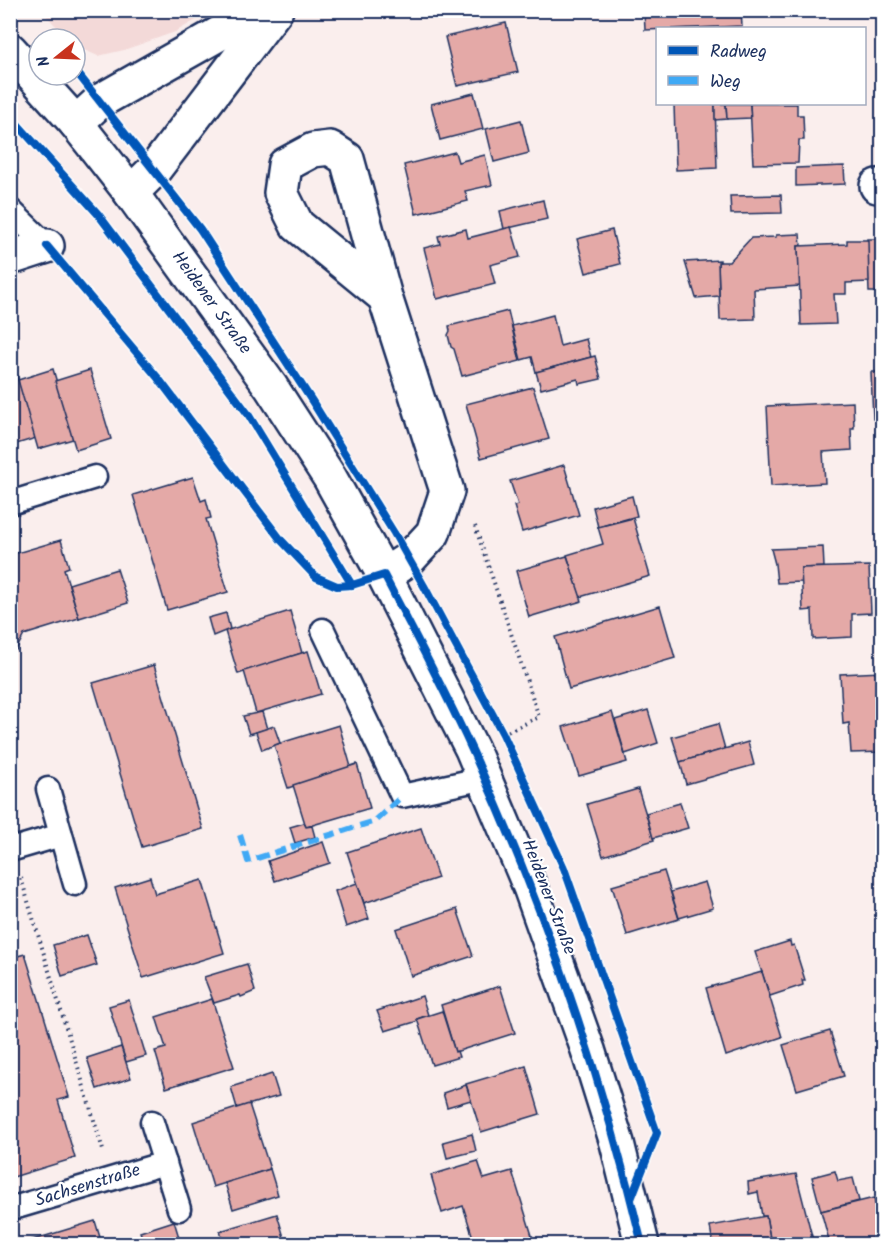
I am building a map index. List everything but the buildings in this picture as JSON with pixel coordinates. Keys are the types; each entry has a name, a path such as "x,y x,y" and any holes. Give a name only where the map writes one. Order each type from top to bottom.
{"main road":[{"path":"76,123 100,101 261,10"},
{"path":"131,193 154,170 276,10"},
{"name":"Heidener Straße","path":"10,50 76,123 131,193 271,387 330,478 384,575 484,778 530,887 588,1050 617,1143 642,1245"},
{"path":"10,258 47,246"},
{"path":"384,575 409,559 433,533 447,491 385,297"}],"lane":[{"path":"10,210 47,246"},
{"path":"10,503 95,477"},
{"path":"323,630 402,796 484,778"},
{"path":"48,789 75,884"},
{"path":"12,849 61,835"},
{"name":"Sachsenstraße","path":"152,1122 179,1209"},
{"name":"Sachsenstraße","path":"10,1209 165,1163"}],"path":[{"path":"447,491 472,518 538,717 503,734"},
{"path":"498,723 508,744"},
{"path":"12,849 112,1179"}],"shaded area":[{"path":"42,11 212,11 175,32 124,50 98,56 87,51 87,27 57,27"}],"marked path":[{"path":"240,835 248,861 375,821 402,796"}],"cycle path":[{"path":"87,85 200,229 312,401 394,533 503,734 564,868 657,1133 631,1199"},
{"path":"10,116 98,214 248,414 352,585"},
{"path":"47,246 158,378 281,540 316,577 337,586 352,585 384,575 462,728 524,870 589,1055 642,1244"}]}
